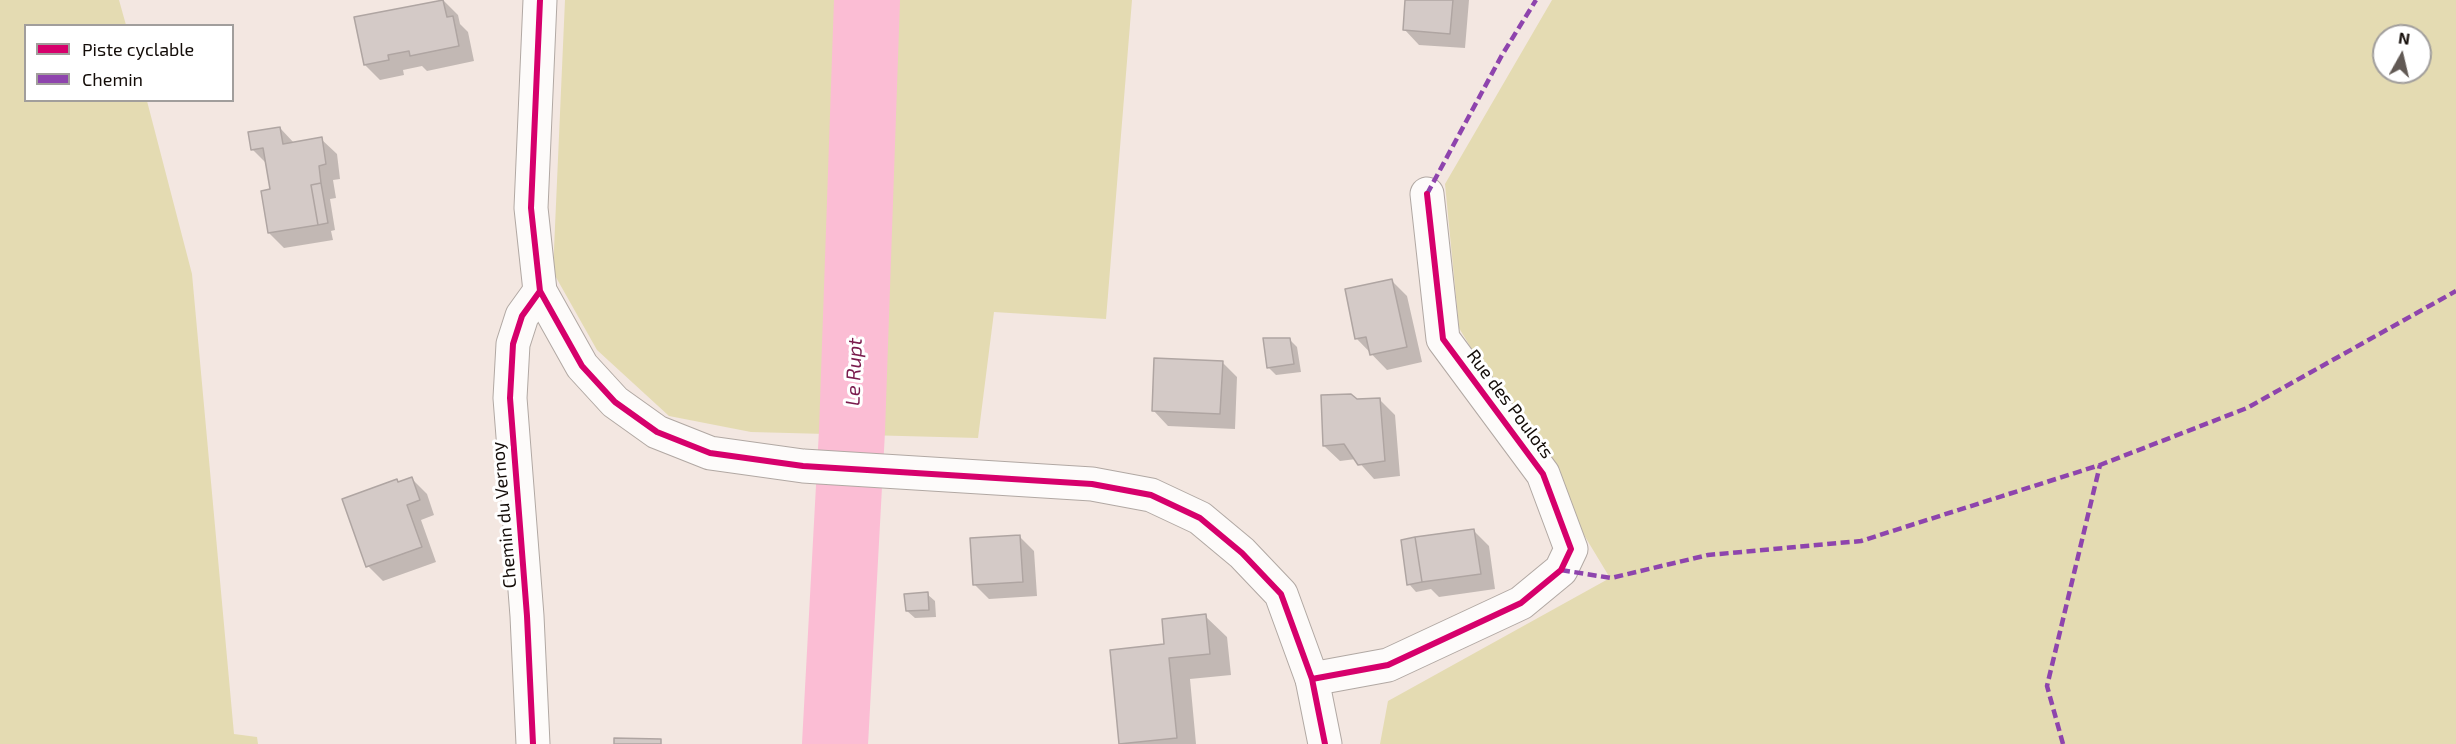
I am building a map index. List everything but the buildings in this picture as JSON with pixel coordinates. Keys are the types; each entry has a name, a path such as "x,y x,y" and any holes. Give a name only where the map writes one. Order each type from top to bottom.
{"main road":[{"path":"540,0 531,208 540,291 582,366 615,402 657,432 710,453 803,466 1092,484 1151,495 1200,518 1242,553 1281,594 1312,679 1325,744"},
{"name":"Rue des Poulots","path":"1312,679 1389,665 1521,603 1561,570 1571,549 1543,474 1443,339 1427,194"},
{"name":"Chemin du Vernoy","path":"533,744 528,616 510,398 513,344 522,316 540,291"}],"shaded area":[{"path":"0,0 119,0 126,24 24,24 24,102 147,102 192,274 234,734 257,737 258,744 0,744"},
{"path":"565,0 1132,0 1106,319 994,312 978,438 751,432 669,416 597,350 553,272"},
{"path":"1552,0 2456,0 2456,744 1380,744 1388,701 1610,578 1459,328 1445,184"}],"waterway":[{"name":"Le Rupt","path":"835,744 852,431 867,0"}],"marked path":[{"path":"1427,194 1502,55 1536,0"},
{"path":"1561,570 1611,578 1708,555 1861,541 2100,465 2247,408 2456,291"},
{"path":"2063,744 2047,686 2100,465"}],"cycle path":[{"path":"540,0 531,208 540,291 582,366 615,402 657,432 710,453 803,466 1092,484 1151,495 1200,518 1242,553 1281,594 1312,679 1325,744"},
{"path":"1312,679 1388,665 1521,603 1561,570 1571,549 1543,474 1443,339 1427,194"},
{"path":"533,744 527,616 510,398 513,344 522,316 540,291"}]}
